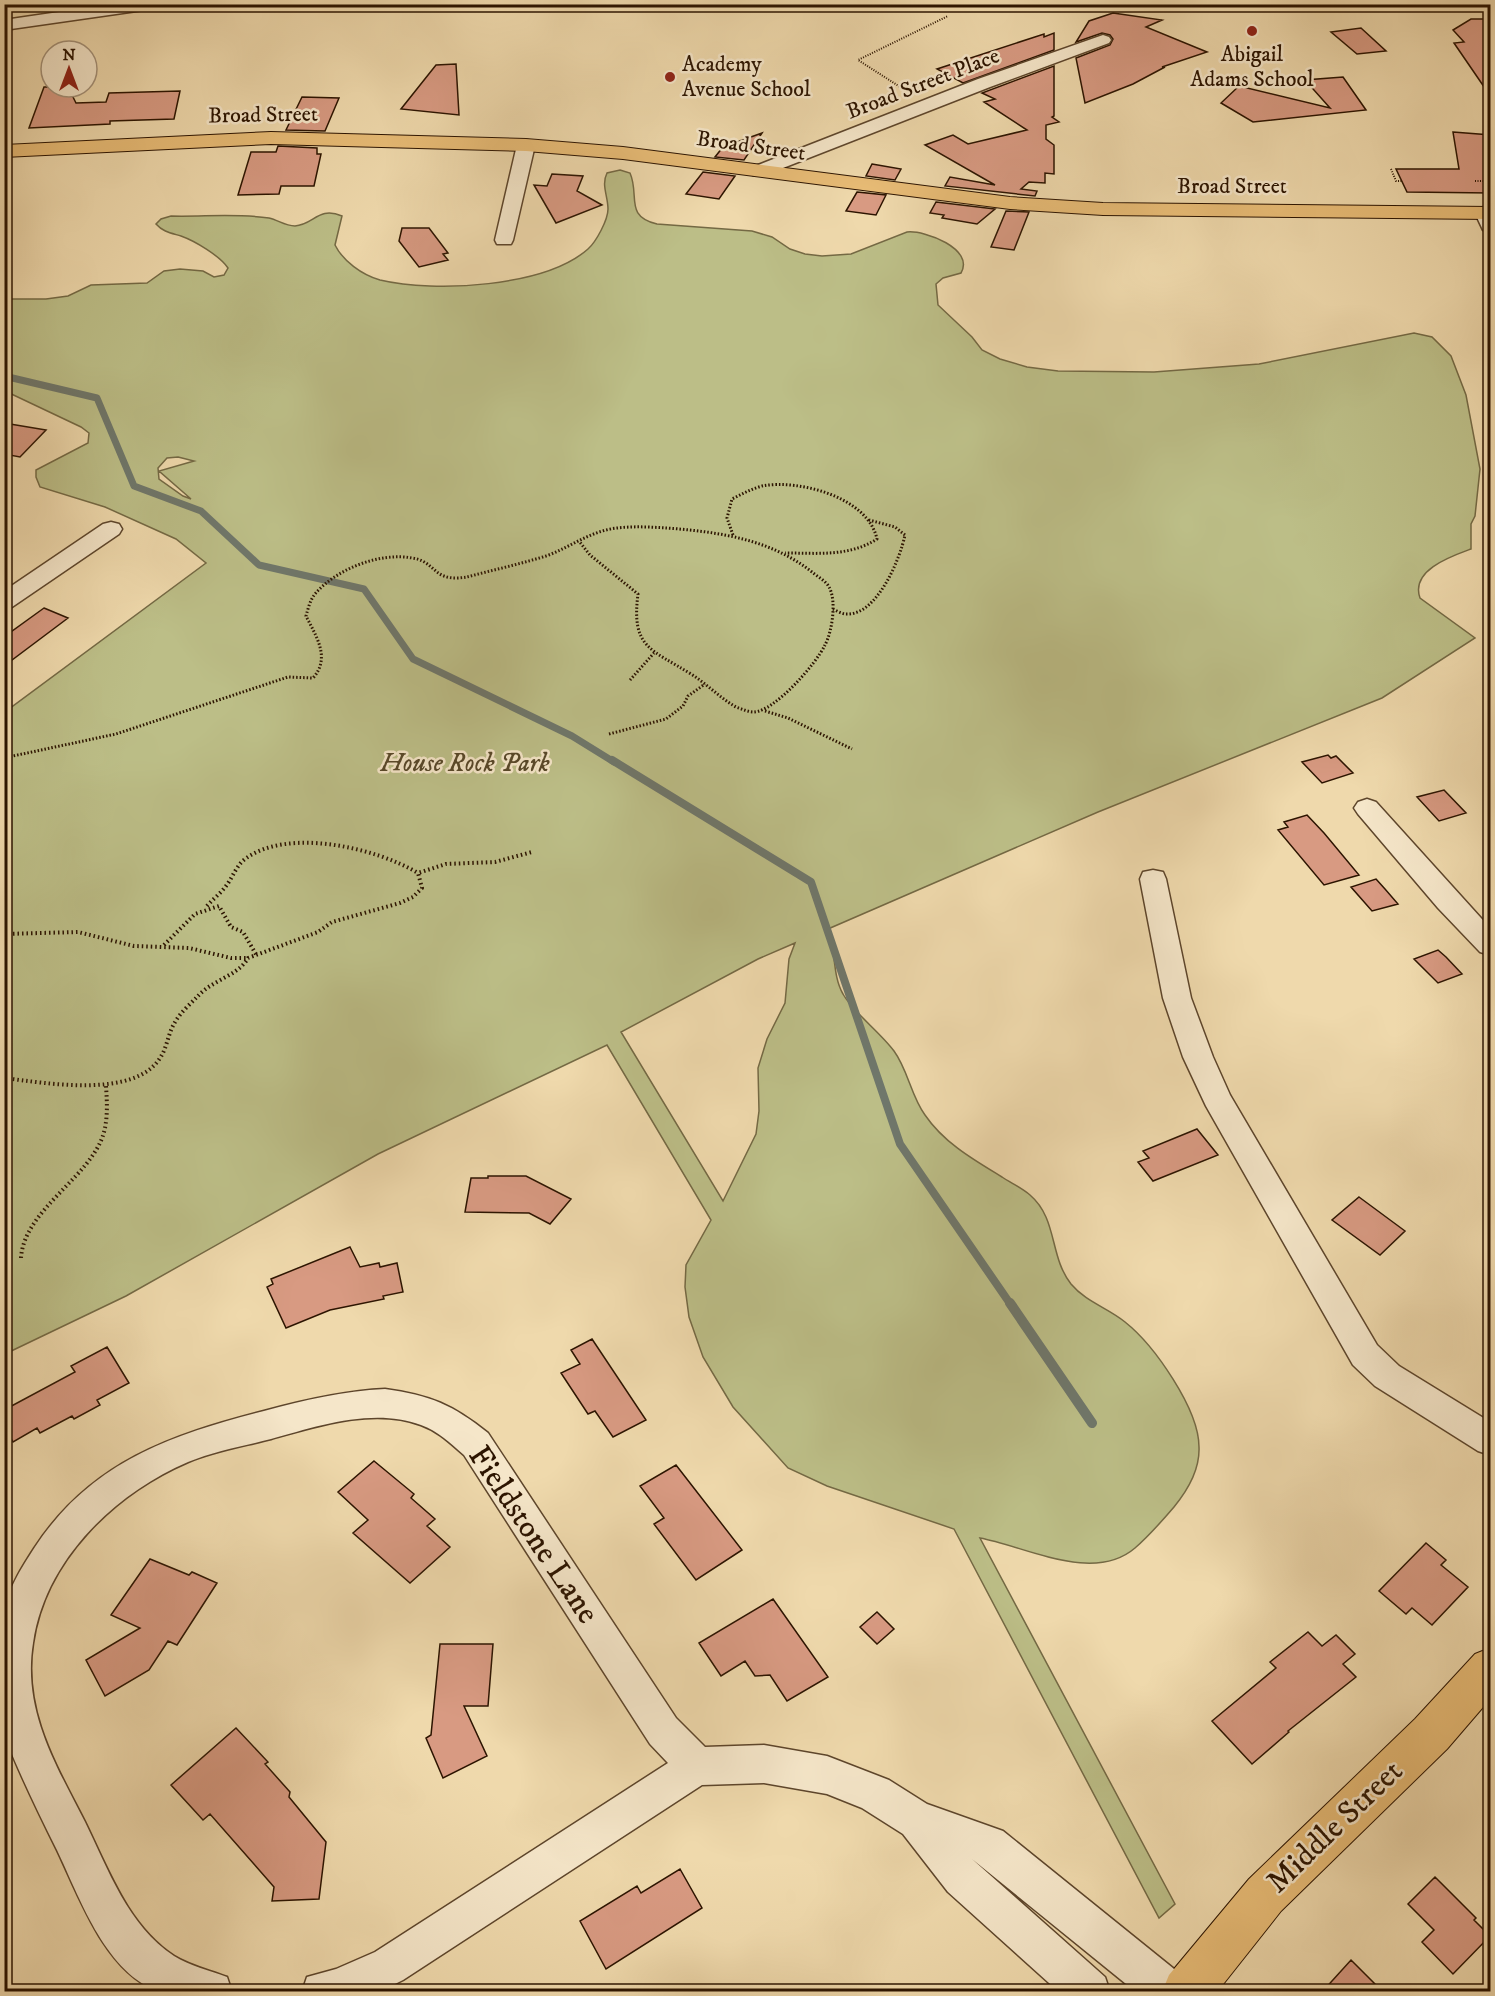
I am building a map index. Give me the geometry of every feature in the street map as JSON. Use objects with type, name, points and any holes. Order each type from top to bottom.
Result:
[{"type":"main road","name":"Broad Street","points":[[4,151],[271,138],[526,145],[602,150],[979,200],[1069,208],[1488,217]]},
{"type":"main road","name":"Middle Street","points":[[1186,1992],[1265,1895],[1431,1734],[1491,1668]]},
{"type":"street","points":[[4,25],[151,4]]},
{"type":"street","points":[[4,8],[25,23]]},
{"type":"street","name":"Broad Street Place","points":[[759,171],[1103,40]]},
{"type":"street","points":[[504,240],[526,145]]},
{"type":"street","points":[[10,593],[111,529]]},
{"type":"street","points":[[1367,808],[1491,945]]},
{"type":"street","points":[[1153,879],[1177,998],[1198,1057],[1217,1098],[1365,1355],[1387,1376],[1491,1440]]},
{"type":"street","name":"Fieldstone Lane","points":[[212,1992],[177,1980],[138,1953],[110,1917],[20,1729],[12,1680],[17,1627],[33,1581],[61,1536],[102,1497],[138,1470],[175,1452],[332,1408],[395,1405],[426,1412],[452,1424],[476,1444],[663,1731],[697,1766]]},
{"type":"street","points":[[322,1992],[338,1989],[388,1966],[697,1766],[764,1764],[827,1775],[875,1794],[917,1820],[989,1845],[1169,1992]]},
{"type":"street","points":[[917,1820],[962,1878],[1090,1992]]},
{"type":"path","points":[[978,10],[993,7]]},
{"type":"path","points":[[929,105],[858,60],[948,16]]},
{"type":"path","points":[[1391,168],[1396,181],[1402,181]]},
{"type":"path","points":[[1475,181],[1490,181],[1484,169]]},
{"type":"path","points":[[733,536],[727,518],[728,506],[732,498],[754,488],[797,485],[820,489],[840,497],[869,520],[876,530],[877,539],[869,546],[846,551],[785,552]]},
{"type":"path","points":[[833,609],[839,614],[853,615],[866,608],[884,588],[898,561],[904,545],[904,535],[895,527],[869,520]]},
{"type":"path","points":[[4,760],[13,756],[116,734],[288,677],[313,678],[321,672],[324,659],[306,616],[313,597],[336,576],[365,563],[405,556],[422,558],[435,565],[442,576],[467,577],[548,555],[606,530],[637,527],[733,536],[761,543],[785,552],[802,562],[830,588],[833,609],[826,644],[806,671],[764,711]]},
{"type":"path","points":[[579,541],[590,555],[638,594],[635,623],[639,634],[654,653],[741,708],[753,712],[782,714],[832,742],[852,749]]},
{"type":"path","points":[[630,680],[654,653]]},
{"type":"path","points":[[1486,666],[1491,668]]},
{"type":"path","points":[[609,734],[655,723],[672,716],[686,705],[688,696],[705,684]]},
{"type":"path","points":[[4,934],[78,932],[134,946],[189,948],[231,958],[248,958],[318,932],[332,922],[365,915],[413,897],[422,888],[421,878],[418,873],[394,859],[348,846],[317,843],[266,848],[245,859],[232,871],[229,882],[207,906],[199,910],[178,929],[164,946]]},
{"type":"path","points":[[418,873],[446,864],[495,862],[532,852]]},
{"type":"path","points":[[207,906],[219,906],[231,927],[243,932],[256,956]]},
{"type":"path","points":[[4,1078],[106,1086],[149,1071],[161,1057],[174,1023],[201,992],[222,977],[243,967],[248,958]]},
{"type":"path","points":[[21,1258],[22,1243],[51,1202],[95,1152],[104,1133],[106,1086]]},
{"type":"green space","name":"House Rock Park","points":[[620,170],[630,173],[637,210],[640,216],[647,220],[657,224],[752,231],[772,237],[790,249],[805,254],[822,256],[851,254],[907,232],[936,238],[955,249],[961,256],[963,264],[961,273],[943,278],[936,284],[938,305],[972,337],[982,350],[1000,359],[1027,367],[1058,371],[1154,372],[1259,364],[1414,333],[1432,337],[1451,356],[1466,395],[1480,469],[1475,516],[1471,524],[1471,549],[1444,560],[1427,572],[1419,588],[1420,598],[1475,638],[1382,698],[1098,812],[828,929],[837,979],[843,994],[899,1058],[916,1100],[925,1115],[950,1142],[1024,1190],[1039,1205],[1049,1226],[1059,1262],[1071,1284],[1083,1296],[1118,1317],[1137,1332],[1173,1379],[1192,1415],[1197,1432],[1199,1455],[1195,1471],[1184,1494],[1135,1548],[1118,1558],[1099,1563],[1079,1563],[1059,1560],[980,1538],[1175,1904],[1159,1918],[954,1529],[827,1486],[788,1468],[733,1407],[703,1357],[689,1317],[685,1287],[686,1265],[711,1220],[607,1045],[378,1154],[126,1296],[5,1354],[5,712],[206,563],[176,539],[105,507],[40,487],[36,470],[88,443],[89,433],[5,391],[5,299],[46,299],[68,296],[91,285],[147,283],[164,271],[180,269],[203,271],[214,277],[224,275],[228,268],[213,254],[187,238],[164,231],[156,224],[161,219],[171,216],[257,217],[295,226],[327,213],[334,214],[342,216],[335,245],[338,251],[354,267],[373,278],[430,286],[488,284],[518,279],[545,272],[569,262],[591,246],[606,219],[608,204],[605,177],[607,173]],"holes":[[[178,457],[194,461],[159,471],[191,499],[159,479],[158,468],[167,458]],[[795,943],[789,959],[785,1003],[767,1039],[758,1068],[759,1111],[756,1134],[723,1201],[621,1032],[758,959]]]},
{"type":"building","points":[[1113,13],[1162,20],[1146,27],[1207,52],[1162,67],[1165,67],[1133,84],[1085,103],[1076,58],[1110,45],[1113,39],[1110,35],[1102,33],[1076,42],[1089,21]]},
{"type":"building","points":[[1471,19],[1491,19],[1491,97],[1454,43],[1464,42],[1453,30]]},
{"type":"building","points":[[1361,28],[1386,51],[1357,54],[1331,32]]},
{"type":"building","points":[[1054,33],[1054,50],[963,83],[937,69],[1044,34],[1044,37]]},
{"type":"building","points":[[456,64],[459,115],[401,109],[436,65]]},
{"type":"building","points":[[1054,66],[1054,116],[1052,117],[1059,122],[1046,125],[1046,139],[1054,145],[1054,174],[1045,173],[1045,183],[1029,182],[1021,189],[1037,191],[1035,196],[945,186],[950,177],[995,185],[925,145],[953,135],[968,144],[1027,130],[984,102],[995,99],[982,93]]},
{"type":"building","points":[[1343,77],[1366,110],[1253,122],[1221,103],[1239,86],[1330,108],[1305,80]]},
{"type":"building","points":[[180,91],[174,119],[110,121],[110,124],[29,128],[40,99],[74,99],[76,103],[106,102],[109,93]]},
{"type":"building","points":[[302,97],[339,98],[325,131],[286,130]]},
{"type":"building","points":[[1453,132],[1491,135],[1491,193],[1407,192],[1396,169],[1459,169]]},
{"type":"building","points":[[762,133],[744,160],[715,157],[723,147]]},
{"type":"building","points":[[278,146],[317,148],[317,154],[321,154],[314,186],[281,186],[279,194],[238,195],[251,152],[276,152]]},
{"type":"building","points":[[872,164],[901,169],[895,180],[866,176]]},
{"type":"building","points":[[703,172],[735,176],[719,199],[686,194]]},
{"type":"building","points":[[552,174],[583,176],[577,191],[602,205],[556,223],[534,185],[547,186]]},
{"type":"building","points":[[857,192],[886,195],[876,215],[846,211]]},
{"type":"building","points":[[936,202],[995,209],[977,224],[942,218],[944,215],[930,213]]},
{"type":"building","points":[[1006,211],[1029,212],[1014,250],[991,247]]},
{"type":"building","points":[[402,228],[429,228],[448,253],[443,254],[448,260],[419,267],[399,241]]},
{"type":"building","points":[[4,423],[46,430],[20,457],[4,454]]},
{"type":"building","points":[[44,608],[68,618],[4,666],[4,637]]},
{"type":"building","points":[[1328,755],[1331,758],[1336,756],[1353,773],[1322,783],[1302,762]]},
{"type":"building","points":[[1444,790],[1466,813],[1439,821],[1417,797]]},
{"type":"building","points":[[1307,815],[1359,875],[1324,885],[1278,830],[1288,827],[1284,822]]},
{"type":"building","points":[[1376,879],[1398,904],[1372,911],[1351,887]]},
{"type":"building","points":[[1438,950],[1462,974],[1438,983],[1414,959]]},
{"type":"building","points":[[1197,1129],[1218,1155],[1153,1181],[1138,1162],[1149,1158],[1143,1151]]},
{"type":"building","points":[[488,1176],[526,1176],[571,1199],[550,1224],[529,1213],[465,1212],[471,1178],[488,1178]]},
{"type":"building","points":[[1359,1197],[1405,1231],[1380,1255],[1332,1220]]},
{"type":"building","points":[[350,1247],[360,1267],[379,1263],[380,1267],[397,1263],[403,1292],[383,1296],[384,1299],[330,1310],[286,1328],[267,1287],[273,1284],[271,1279]]},
{"type":"building","points":[[592,1339],[646,1420],[613,1437],[595,1411],[588,1414],[561,1373],[580,1364],[571,1350]]},
{"type":"building","points":[[107,1347],[129,1383],[97,1400],[100,1405],[74,1419],[72,1416],[40,1433],[37,1428],[13,1442],[4,1427],[4,1410],[75,1372],[71,1366]]},
{"type":"building","points":[[374,1461],[414,1494],[411,1498],[435,1519],[427,1526],[450,1547],[410,1583],[353,1533],[368,1520],[338,1492]]},
{"type":"building","points":[[676,1465],[742,1550],[696,1580],[654,1524],[664,1518],[640,1486]]},
{"type":"building","points":[[1426,1543],[1446,1560],[1441,1565],[1468,1587],[1432,1625],[1412,1608],[1406,1614],[1379,1591]]},
{"type":"building","points":[[150,1559],[189,1575],[192,1572],[217,1583],[177,1645],[168,1641],[149,1670],[105,1696],[86,1660],[140,1628],[111,1615]]},
{"type":"building","points":[[773,1599],[828,1677],[787,1701],[770,1675],[755,1676],[745,1661],[721,1676],[699,1643]]},
{"type":"building","points":[[877,1612],[894,1629],[877,1644],[860,1627]]},
{"type":"building","points":[[1308,1632],[1322,1646],[1336,1635],[1355,1654],[1343,1664],[1356,1677],[1288,1731],[1252,1764],[1212,1721],[1276,1668],[1270,1662]]},
{"type":"building","points":[[440,1644],[493,1644],[488,1706],[464,1706],[487,1756],[443,1778],[426,1738],[431,1735]]},
{"type":"building","points":[[236,1728],[268,1762],[265,1764],[290,1792],[289,1797],[326,1842],[319,1899],[272,1901],[274,1887],[210,1814],[203,1820],[171,1785]]},
{"type":"building","points":[[680,1869],[702,1908],[606,1969],[580,1921],[637,1886],[641,1893]]},
{"type":"building","points":[[1435,1877],[1476,1918],[1474,1920],[1490,1936],[1453,1974],[1422,1942],[1434,1930],[1408,1904]]},
{"type":"building","points":[[1351,1960],[1383,1992],[1322,1992]]},
{"type":"waterway","points":[[4,376],[97,398],[134,486],[201,511],[259,565],[364,589],[413,659],[572,736],[614,762]]},
{"type":"waterway","points":[[612,760],[811,882],[900,1144],[1011,1305]]},
{"type":"waterway","points":[[1010,1303],[1092,1423]]},
{"type":"place","name":"Abigail Adams School","points":[[1252,31]]},
{"type":"place","name":"Academy Avenue School","points":[[670,77]]}]
